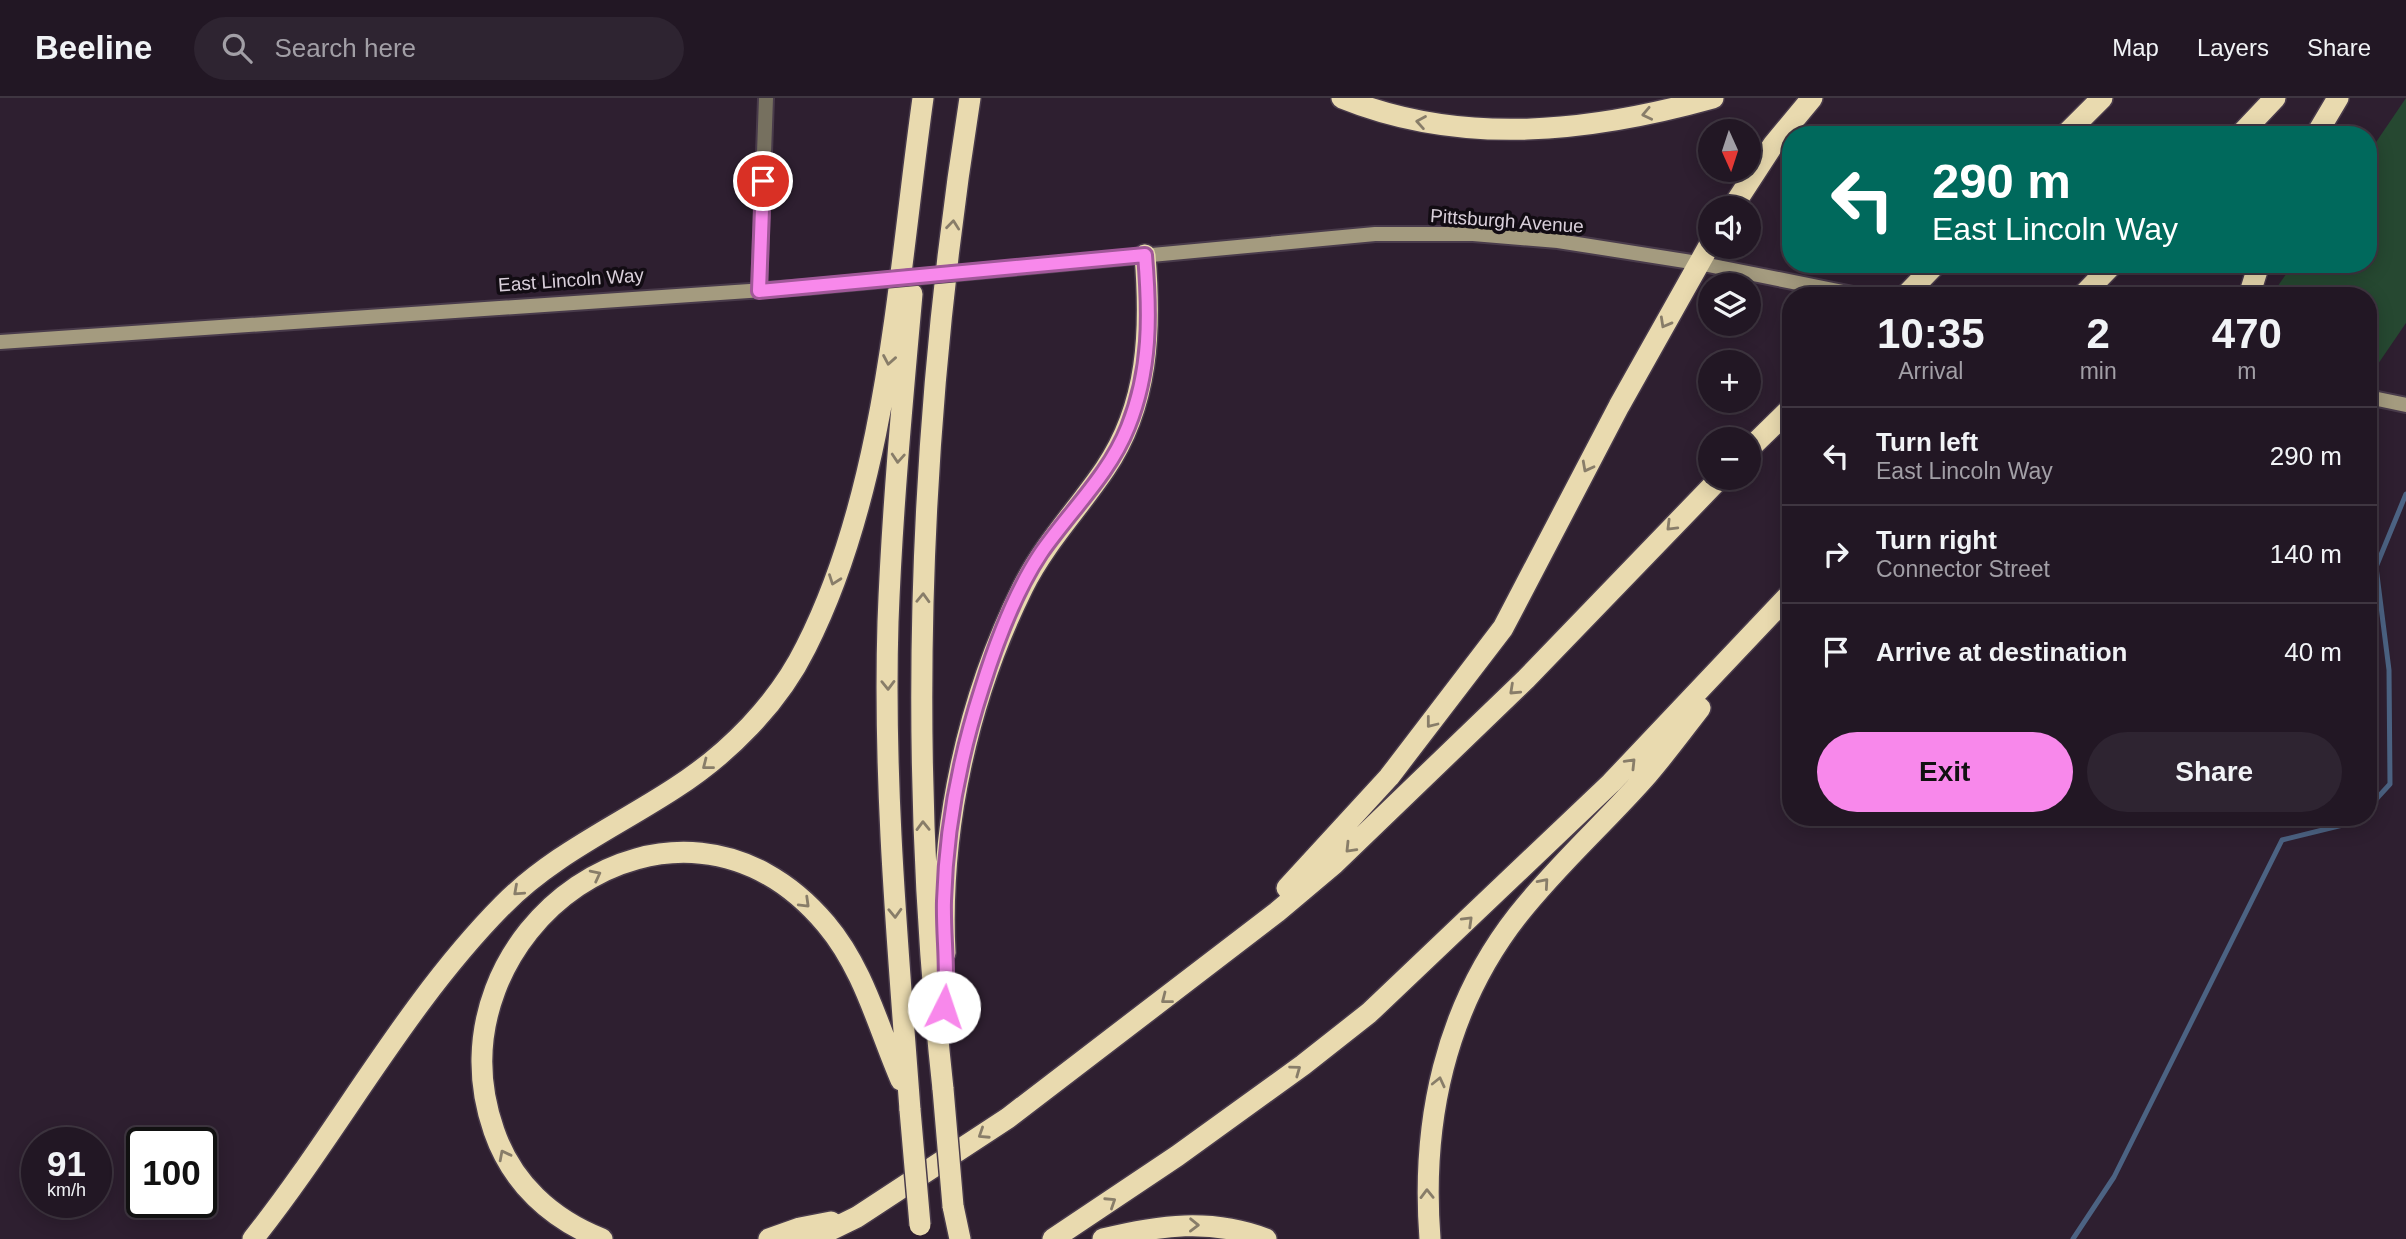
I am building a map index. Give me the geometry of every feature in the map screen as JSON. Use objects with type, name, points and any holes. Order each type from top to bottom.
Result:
[{"type":"highway","points":[[253,1239],[328,1138],[439,978],[490,918],[526,883],[550,866],[674,789],[714,760],[770,702],[805,650],[840,562],[874,434],[894,327],[923,98]]},
{"type":"highway","points":[[920,1232],[897,965],[888,623],[912,296],[938,98]]},
{"type":"highway","points":[[958,1239],[939,1049],[923,832],[922,626],[929,482],[946,294],[970,98]]},
{"type":"highway","points":[[1342,98],[1405,119],[1492,131],[1619,120],[1713,98]]},
{"type":"highway","points":[[1789,126],[1812,98]]},
{"type":"highway","points":[[2074,126],[2102,98]]},
{"type":"highway","points":[[2248,126],[2275,98]]},
{"type":"highway","points":[[2321,126],[2338,98]]},
{"type":"highway","points":[[1740,196],[1782,134]]},
{"type":"highway","points":[[939,1049],[947,986],[946,872],[958,788],[973,719],[1002,633],[1034,566],[1106,467],[1128,428],[1143,377],[1148,346],[1150,309],[1145,255]]},
{"type":"highway","points":[[1220,958],[1339,834],[1389,777],[1503,628],[1701,259]]},
{"type":"highway","points":[[1914,287],[1927,273]]},
{"type":"highway","points":[[2091,287],[2104,273]]},
{"type":"highway","points":[[1761,437],[1782,417]]},
{"type":"highway","points":[[812,1239],[857,1217],[1008,1118],[1220,958],[1334,864],[1535,670],[1708,490]]},
{"type":"highway","points":[[1053,1239],[1177,1156],[1303,1065],[1369,1013],[1603,792],[1782,602]]},
{"type":"highway","points":[[1430,1239],[1428,1160],[1437,1090],[1452,1031],[1487,960],[1548,878],[1648,774],[1782,603]]},
{"type":"highway","points":[[602,1239],[559,1217],[517,1179],[491,1124],[482,1068],[489,1011],[513,956],[537,922],[565,894],[599,872],[642,856],[689,852],[740,861],[781,883],[825,922],[852,961],[909,1104]]},
{"type":"highway","points":[[769,1239],[800,1228],[857,1217]]},
{"type":"highway","points":[[1103,1239],[1186,1224],[1218,1226],[1266,1239]]},
{"type":"main road","name":"Pittsburgh Avenue","points":[[1145,255],[1375,234],[1461,234],[1559,242],[1698,263],[1816,287]]},
{"type":"main road","name":"East Lincoln Way","points":[[0,342],[759,291],[1145,255]]},
{"type":"main road","points":[[2377,399],[2406,405]]},
{"type":"street","points":[[759,291],[766,98]]},
{"type":"green space","points":[[2406,98],[2406,323],[2378,364],[2377,287],[2277,287],[2287,273],[2377,273],[2377,141]]},
{"type":"waterway","points":[[2377,565],[2406,494]]},
{"type":"waterway","points":[[2377,575],[2389,670],[2390,784],[2377,798]]},
{"type":"waterway","points":[[2073,1239],[2114,1177],[2282,840],[2339,826]]},
{"type":"route","points":[[763,181],[759,291],[1145,255],[1150,309],[1148,346],[1143,377],[1128,428],[1091,489],[1040,555],[1006,622],[973,719],[958,788],[946,872],[944,935],[947,986],[944,1007]]}]
